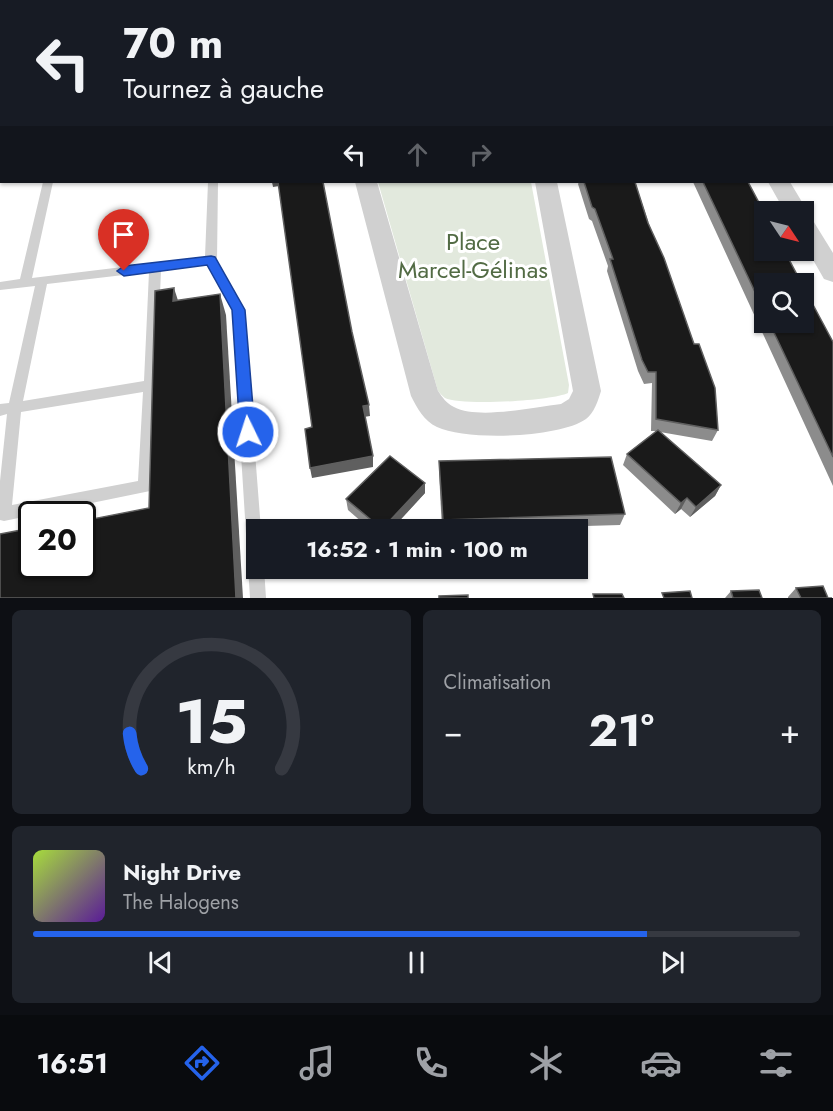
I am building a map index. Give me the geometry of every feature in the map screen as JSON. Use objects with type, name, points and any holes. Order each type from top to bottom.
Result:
[{"type":"street","points":[[366,183],[425,396],[436,411],[458,423],[483,424],[563,416],[574,412],[584,404],[587,391],[546,183]]},
{"type":"street","points":[[780,183],[790,201]]},
{"type":"street","points":[[814,241],[833,273]]},
{"type":"lane","points":[[25,283],[48,183]]},
{"type":"lane","points":[[213,183],[211,260],[238,310],[258,598]]},
{"type":"lane","points":[[0,286],[211,260]]},
{"type":"lane","points":[[42,281],[7,409],[4,514],[145,486],[155,267]]},
{"type":"lane","points":[[7,409],[150,385]]},
{"type":"green space","name":"Place Marcel-Gélinas","points":[[378,183],[531,183],[569,385],[568,393],[506,402],[468,402],[445,398],[438,391]]},
{"type":"building","points":[[278,183],[323,183],[352,332],[369,405],[363,406],[373,456],[310,468],[305,429],[312,427]]},
{"type":"building","points":[[584,183],[635,183],[694,344],[699,344],[715,388],[718,430],[656,419],[656,372],[648,372],[642,360],[610,259],[613,259],[595,209],[592,207]]},
{"type":"building","points":[[703,183],[749,183],[758,201],[754,201],[754,261],[790,261],[796,273],[754,273],[754,290]]},
{"type":"building","points":[[174,288],[173,301],[220,294],[236,598],[0,598],[0,534],[18,531],[18,579],[96,579],[96,518],[149,508],[155,291]]},
{"type":"building","points":[[814,307],[833,342],[833,457],[774,333],[814,333]]},
{"type":"building","points":[[658,430],[721,485],[696,507],[687,498],[681,503],[627,454]]},
{"type":"building","points":[[390,456],[425,483],[391,519],[370,519],[346,499]]},
{"type":"building","points":[[611,457],[625,514],[443,519],[439,461]]},
{"type":"building","points":[[823,586],[828,598],[801,598],[796,588]]},
{"type":"building","points":[[759,590],[762,598],[733,598],[731,591]]},
{"type":"building","points":[[690,591],[692,598],[664,598],[662,593]]},
{"type":"building","points":[[593,594],[622,594],[624,598],[594,598]]},
{"type":"building","points":[[468,595],[468,598],[439,598],[439,596]]},
{"type":"route","points":[[124,271],[211,260],[238,310],[248,432]]}]
